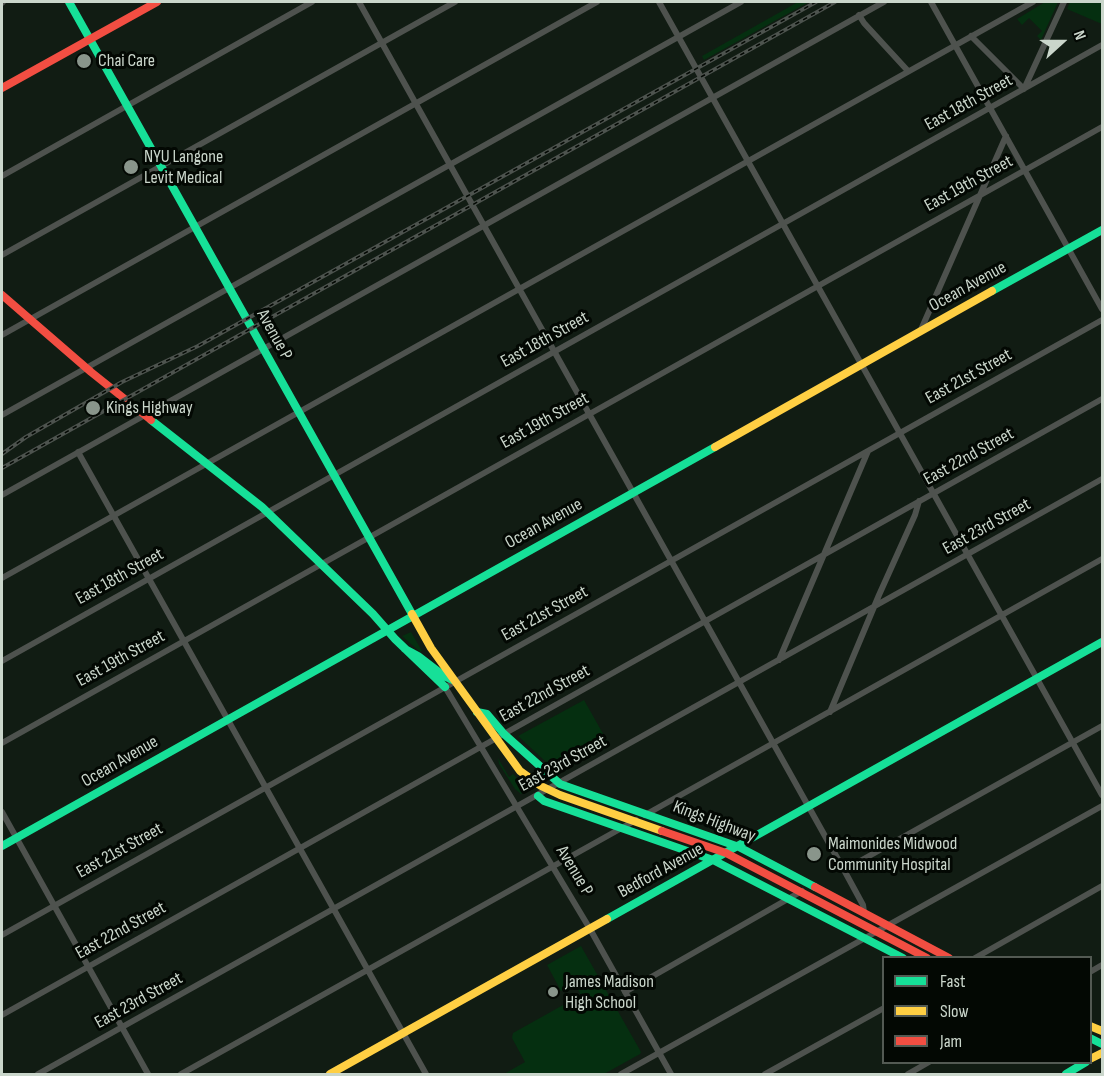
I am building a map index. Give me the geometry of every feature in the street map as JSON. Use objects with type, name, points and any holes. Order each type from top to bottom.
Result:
[{"type":"main road","name":"Avenue P","points":[[69,2],[431,648],[455,681]]},
{"type":"main road","points":[[2,88],[157,2]]},
{"type":"main road","name":"Ocean Avenue","points":[[2,846],[1102,230]]},
{"type":"main road","points":[[2,295],[86,368],[267,512],[446,687]]},
{"type":"main road","name":"Bedford Avenue","points":[[330,1074],[1102,642]]},
{"type":"main road","points":[[405,649],[455,681]]},
{"type":"main road","name":"Kings Highway","points":[[455,681],[520,771],[541,786],[726,853],[925,956]]},
{"type":"main road","name":"Kings Highway","points":[[477,712],[487,714],[504,734],[560,784],[739,847],[947,956]]},
{"type":"main road","name":"Kings Highway","points":[[538,796],[544,801],[713,860],[901,956]]},
{"type":"main road","points":[[1066,1074],[1083,1064]]},
{"type":"street","points":[[2,176],[312,2]]},
{"type":"street","points":[[359,2],[844,870],[863,905],[864,912]]},
{"type":"street","points":[[2,255],[454,2]]},
{"type":"street","points":[[2,335],[597,2]]},
{"type":"street","points":[[659,2],[1102,795]]},
{"type":"street","points":[[2,415],[741,2]]},
{"type":"street","points":[[2,495],[884,2]]},
{"type":"street","points":[[931,2],[1102,309]]},
{"type":"street","points":[[2,578],[1031,2]]},
{"type":"street","points":[[971,36],[1024,89],[1064,2]]},
{"type":"street","points":[[859,15],[908,71]]},
{"type":"street","name":"East 18th Street","points":[[2,661],[1102,45]]},
{"type":"street","name":"East 19th Street","points":[[2,743],[1102,127]]},
{"type":"street","points":[[920,333],[1006,136]]},
{"type":"street","name":"East 21st Street","points":[[2,935],[1102,320]]},
{"type":"street","name":"East 22nd Street","points":[[2,1015],[1102,399]]},
{"type":"street","points":[[779,660],[868,451]]},
{"type":"street","points":[[78,452],[426,1074]]},
{"type":"street","name":"East 23rd Street","points":[[38,1074],[1102,480]]},
{"type":"street","points":[[829,712],[915,515],[919,501]]},
{"type":"street","points":[[181,1074],[1102,560]]},
{"type":"street","name":"Avenue P","points":[[446,687],[590,929],[671,1074]]},
{"type":"street","points":[[844,870],[1102,726]]},
{"type":"street","points":[[621,1074],[1102,806]]},
{"type":"street","points":[[2,812],[148,1074]]},
{"type":"street","points":[[625,992],[811,885]]},
{"type":"street","points":[[977,956],[1102,886]]},
{"type":"street","points":[[765,1074],[882,1009]]},
{"type":"street","points":[[908,1074],[926,1064]]},
{"type":"green space","points":[[798,2],[809,2],[704,60],[702,56]]},
{"type":"green space","points":[[1045,2],[1058,2],[1041,40],[1037,36],[1042,31],[1029,18],[1022,25],[1017,19]]},
{"type":"green space","points":[[1070,2],[1102,2],[1102,24],[1067,9]]},
{"type":"green space","points":[[411,632],[422,651],[420,652],[402,636]]},
{"type":"green space","points":[[584,700],[610,746],[558,773],[518,736]]},
{"type":"green space","points":[[498,758],[509,777],[513,774],[527,791],[521,794],[515,789],[499,764]]},
{"type":"green space","points":[[581,946],[641,1052],[640,1054],[604,1074],[504,1074],[525,1062],[512,1038],[513,1033],[581,995],[575,984],[561,991],[547,965]]},
{"type":"railway","points":[[2,454],[26,437],[122,382],[198,346],[816,2]]},
{"type":"railway","points":[[2,468],[835,2]]},
{"type":"traffic: fast","points":[[69,2],[412,614]]},
{"type":"traffic: fast","points":[[992,291],[1102,230]]},
{"type":"traffic: fast","points":[[151,420],[262,507],[445,687]]},
{"type":"traffic: fast","points":[[2,846],[715,447]]},
{"type":"traffic: fast","points":[[607,919],[1102,642]]},
{"type":"traffic: fast","points":[[405,649],[453,680]]},
{"type":"traffic: fast","points":[[477,712],[487,714],[504,734],[560,784],[739,847],[815,887]]},
{"type":"traffic: fast","points":[[538,796],[544,801],[713,860],[899,956]]},
{"type":"traffic: fast","points":[[1092,1039],[1102,1044]]},
{"type":"traffic: fast","points":[[1066,1074],[1083,1064]]},
{"type":"traffic: slow","points":[[715,447],[992,291]]},
{"type":"traffic: slow","points":[[412,614],[431,648],[520,771],[541,786],[560,795],[662,831]]},
{"type":"traffic: slow","points":[[330,1074],[607,919]]},
{"type":"traffic: slow","points":[[1092,1027],[1102,1031]]},
{"type":"traffic: slow","points":[[1092,1058],[1102,1053]]},
{"type":"traffic: jam","points":[[2,88],[157,2]]},
{"type":"traffic: jam","points":[[2,295],[151,420]]},
{"type":"traffic: jam","points":[[662,831],[726,853],[923,956]]},
{"type":"traffic: jam","points":[[815,887],[945,956]]},
{"type":"place","name":"Chai Care","points":[[84,61]]},
{"type":"place","name":"NYU Langone Levit Medical","points":[[131,167]]},
{"type":"place","name":"Kings Highway","points":[[93,408]]},
{"type":"place","name":"Maimonides Midwood Community Hospital","points":[[814,854]]},
{"type":"place","name":"James Madison High School","points":[[553,992]]}]
